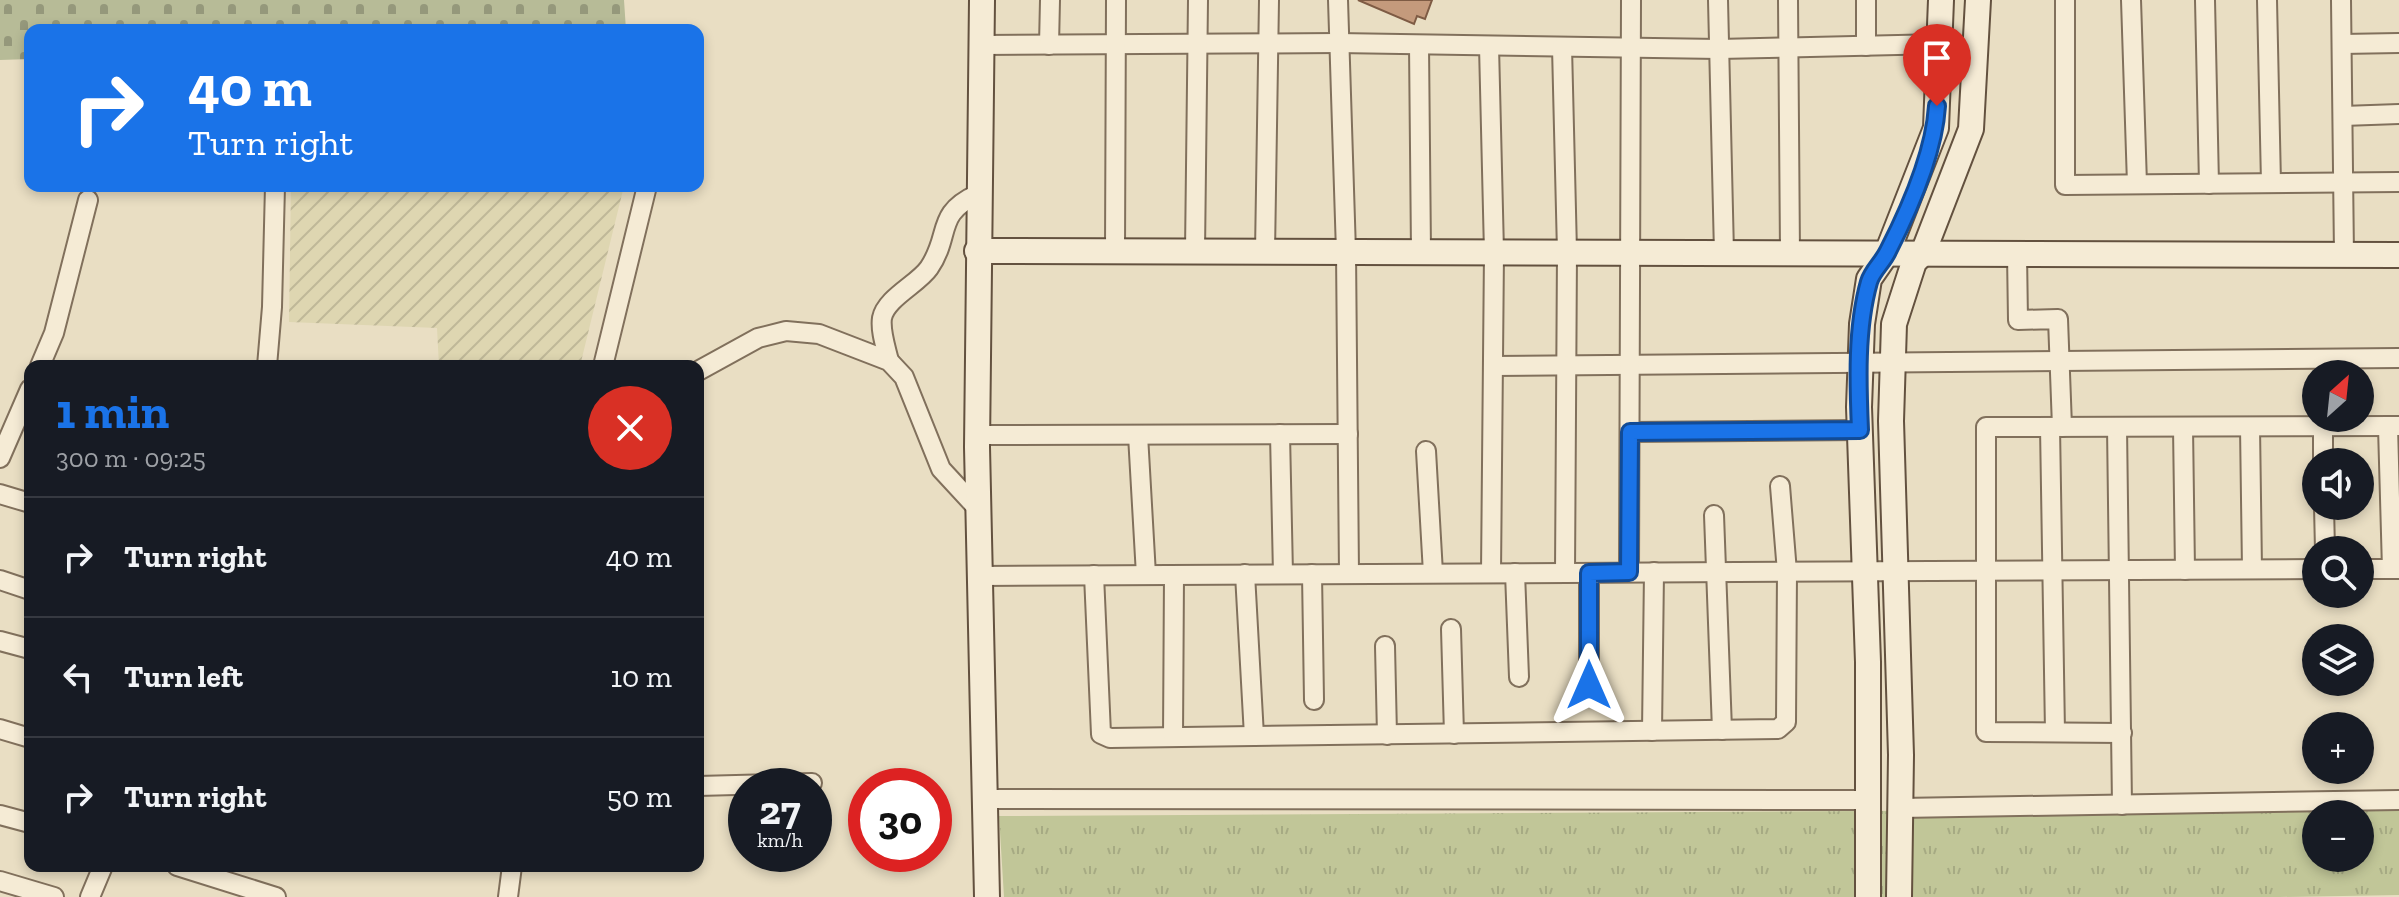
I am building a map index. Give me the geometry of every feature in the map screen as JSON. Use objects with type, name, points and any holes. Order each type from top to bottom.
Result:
[{"type":"street","points":[[982,0],[977,435],[987,897]]},
{"type":"street","points":[[1049,45],[1050,0]]},
{"type":"street","points":[[1115,251],[1116,0]]},
{"type":"street","points":[[1195,251],[1198,0]]},
{"type":"street","points":[[1265,252],[1269,0]]},
{"type":"street","points":[[1338,0],[1346,252],[1349,574]]},
{"type":"street","points":[[1629,572],[1631,0]]},
{"type":"street","points":[[1718,0],[1724,253]]},
{"type":"street","points":[[1788,0],[1790,253]]},
{"type":"street","points":[[1866,0],[1866,46]]},
{"type":"street","points":[[1868,897],[1861,365],[1869,279],[1887,253],[1936,128],[1941,0]]},
{"type":"street","points":[[1899,897],[1894,324],[1914,262],[1923,253],[1971,129],[1978,0]]},
{"type":"street","points":[[2065,0],[2065,185],[2399,182]]},
{"type":"street","points":[[2131,0],[2137,184]]},
{"type":"street","points":[[2205,0],[2209,184]]},
{"type":"street","points":[[2267,0],[2271,183]]},
{"type":"street","points":[[2341,0],[2344,255]]},
{"type":"street","points":[[981,45],[1338,43],[1719,49],[1941,44]]},
{"type":"street","points":[[2342,44],[2399,43]]},
{"type":"street","points":[[1419,45],[1421,252]]},
{"type":"street","points":[[1489,46],[1494,252],[1491,573]]},
{"type":"street","points":[[1562,47],[1567,252],[1565,573]]},
{"type":"street","points":[[2343,116],[2399,114]]},
{"type":"street","points":[[268,360],[275,192]]},
{"type":"street","points":[[605,360],[646,192]]},
{"type":"street","points":[[889,361],[883,330],[886,310],[928,270],[937,253],[950,211],[957,203],[978,194]]},
{"type":"street","points":[[43,360],[54,333],[88,200]]},
{"type":"street","points":[[977,251],[2399,255]]},
{"type":"street","points":[[2017,254],[2018,320],[2058,319],[2060,362],[2053,570],[2055,732]]},
{"type":"street","points":[[704,368],[758,338],[786,331],[819,334],[889,361],[904,377],[941,469],[978,509]]},
{"type":"street","points":[[1493,366],[1893,365],[2399,358]]},
{"type":"street","points":[[0,458],[24,403]]},
{"type":"street","points":[[2374,426],[2394,426],[2395,569],[2374,569]]},
{"type":"street","points":[[2122,733],[1986,732],[1986,427],[2302,427]]},
{"type":"street","points":[[2117,427],[2122,805]]},
{"type":"street","points":[[2183,427],[2185,570]]},
{"type":"street","points":[[2250,427],[2252,569]]},
{"type":"street","points":[[1630,432],[1860,430]]},
{"type":"street","points":[[1280,434],[1283,574]]},
{"type":"street","points":[[977,435],[1348,434]]},
{"type":"street","points":[[1138,435],[1146,575]]},
{"type":"street","points":[[1426,451],[1433,573]]},
{"type":"street","points":[[1094,575],[1101,734],[1110,738],[1778,729],[1786,722],[1787,572],[1780,486]]},
{"type":"street","points":[[0,494],[24,501]]},
{"type":"street","points":[[1714,515],[1722,730]]},
{"type":"street","points":[[979,576],[2302,569]]},
{"type":"street","points":[[1652,731],[1654,572]]},
{"type":"street","points":[[1515,573],[1519,677]]},
{"type":"street","points":[[1589,573],[1589,685]]},
{"type":"street","points":[[1245,574],[1254,736]]},
{"type":"street","points":[[1312,574],[1314,700]]},
{"type":"street","points":[[1173,737],[1174,575]]},
{"type":"street","points":[[0,580],[24,588]]},
{"type":"street","points":[[1451,629],[1454,734]]},
{"type":"street","points":[[0,641],[24,647]]},
{"type":"street","points":[[1385,646],[1387,735]]},
{"type":"street","points":[[0,729],[24,736]]},
{"type":"street","points":[[704,786],[728,785]]},
{"type":"street","points":[[984,799],[1867,800]]},
{"type":"street","points":[[1900,808],[2399,800]]},
{"type":"street","points":[[0,815],[24,821]]},
{"type":"street","points":[[90,897],[100,872]]},
{"type":"street","points":[[196,872],[276,897]]},
{"type":"street","points":[[508,872],[508,897]]},
{"type":"street","points":[[0,881],[54,897]]},
{"type":"shaded area","points":[[291,192],[623,192],[581,360],[439,360],[437,328],[289,322]]},
{"type":"green space","points":[[0,0],[624,0],[626,24],[24,24],[24,59],[0,60]]},
{"type":"green space","points":[[2374,808],[2399,808],[2399,895],[1004,897],[999,816],[2302,809],[2302,872],[2374,872]]},
{"type":"building","points":[[1358,0],[1432,0],[1425,19],[1417,16],[1414,24]]},
{"type":"route","points":[[1589,685],[1589,573],[1629,572],[1630,432],[1860,430],[1862,324],[1869,279],[1887,253],[1911,199],[1936,128],[1937,106]]}]
